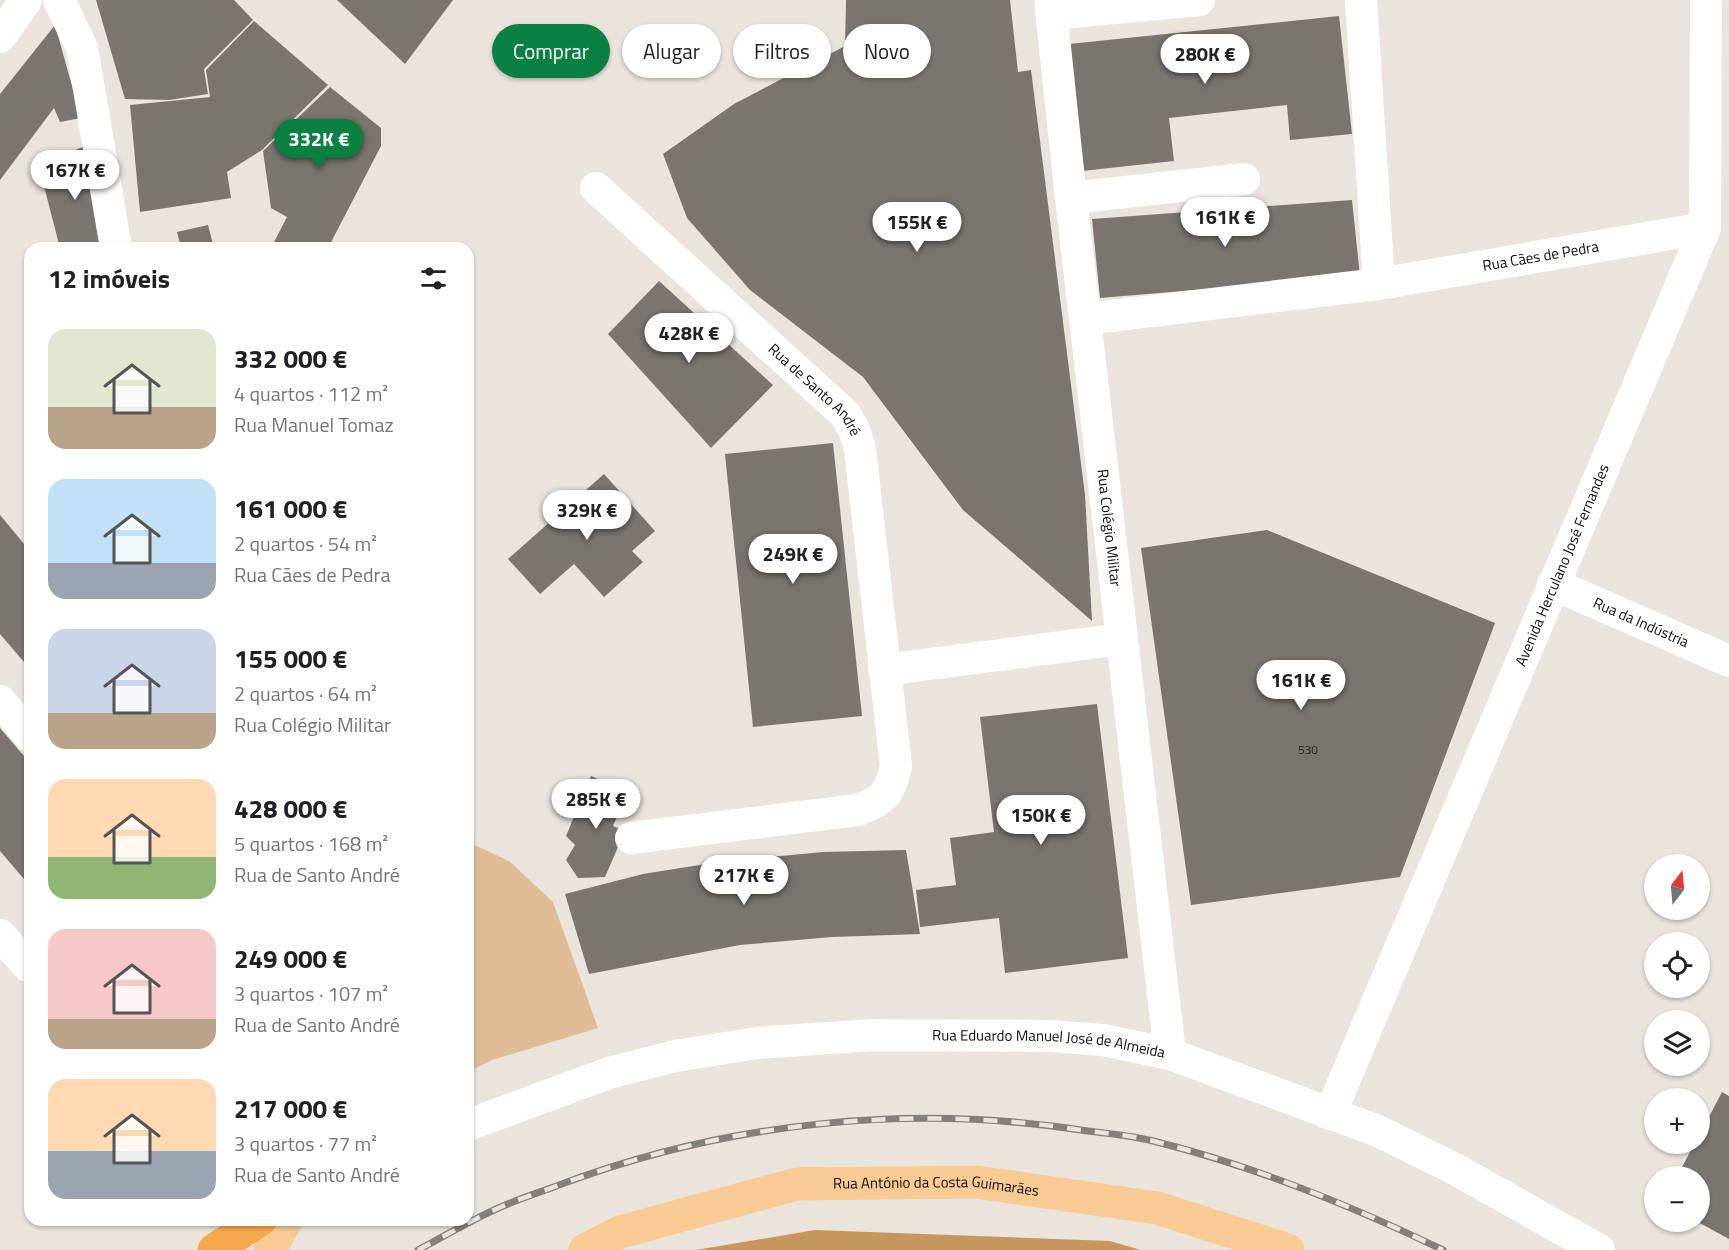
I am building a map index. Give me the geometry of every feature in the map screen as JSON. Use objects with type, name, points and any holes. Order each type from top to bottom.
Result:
[{"type":"highway","points":[[214,1250],[251,1226]]},
{"type":"main road","name":"Rua António da Costa Guimarães","points":[[585,1250],[620,1232],[797,1184],[976,1182],[1156,1208],[1287,1250]]},
{"type":"main road","points":[[241,1250],[271,1226]]},
{"type":"main road","points":[[270,1250],[283,1226]]},
{"type":"street","points":[[0,37],[26,0]]},
{"type":"street","points":[[59,0],[82,48],[115,242]]},
{"type":"street","points":[[1051,7],[1199,0]]},
{"type":"street","points":[[1361,0],[1379,284]]},
{"type":"street","name":"Avenida Herculano José Fernandes","points":[[1330,1113],[1553,584],[1717,234],[1706,0]]},
{"type":"street","name":"Rua Colégio Militar","points":[[1051,7],[1170,1054]]},
{"type":"street","points":[[1071,198],[1244,179]]},
{"type":"street","name":"Rua de Santo André","points":[[596,188],[846,415],[855,432],[860,449],[896,766],[891,789],[876,803],[858,810],[632,838]]},
{"type":"street","name":"Rua Cães de Pedra","points":[[1085,319],[1379,284],[1717,234]]},
{"type":"street","name":"Rua da Indústria","points":[[1553,584],[1729,661]]},
{"type":"street","points":[[884,670],[1122,639]]},
{"type":"street","points":[[0,701],[24,729]]},
{"type":"street","points":[[0,934],[24,961]]},
{"type":"street","name":"Rua Eduardo Manuel José de Almeida","points":[[474,1123],[609,1073],[675,1056],[757,1043],[872,1035],[1050,1036],[1103,1040],[1170,1054],[1378,1131],[1455,1169],[1599,1250]]},
{"type":"shaded area","points":[[474,845],[509,861],[553,902],[598,1028],[492,1060],[474,1069]]},
{"type":"shaded area","points":[[815,1230],[1110,1241],[1141,1250],[696,1250]]},
{"type":"building","points":[[96,0],[234,0],[253,20],[204,69],[208,94],[169,100],[125,99]]},
{"type":"building","points":[[337,0],[453,0],[405,64]]},
{"type":"building","points":[[846,0],[1010,0],[1018,72],[1031,70],[1085,495],[1092,621],[963,510],[863,377],[750,290],[687,218],[663,154],[734,104],[784,78],[831,78],[831,53],[843,47],[843,78],[931,78],[931,24],[845,24]]},
{"type":"building","points":[[1339,16],[1352,134],[1290,140],[1287,105],[1169,118],[1174,161],[1082,171],[1069,44]]},
{"type":"building","points":[[254,21],[328,85],[262,150],[227,172],[231,198],[140,212],[130,105],[210,97],[206,70]]},
{"type":"building","points":[[55,25],[81,118],[60,122],[54,108],[0,180],[0,94]]},
{"type":"building","points":[[330,87],[381,128],[381,146],[331,242],[274,242],[287,217],[271,208],[263,151]]},
{"type":"building","points":[[86,146],[112,242],[58,242],[38,163]]},
{"type":"building","points":[[1352,200],[1360,276],[1100,298],[1092,219]]},
{"type":"building","points":[[208,225],[212,242],[180,242],[177,232]]},
{"type":"building","points":[[659,281],[773,385],[711,448],[608,334]]},
{"type":"building","points":[[833,443],[862,716],[753,727],[725,454]]},
{"type":"building","points":[[604,474],[655,531],[632,551],[643,562],[604,597],[574,564],[540,594],[508,559]]},
{"type":"building","points":[[0,515],[24,544],[24,662],[0,634]]},
{"type":"building","points":[[1267,530],[1495,623],[1400,877],[1191,905],[1141,548]]},
{"type":"building","points":[[1097,704],[1128,958],[1005,973],[999,918],[920,927],[916,890],[956,885],[950,838],[994,832],[980,717]]},
{"type":"building","points":[[0,728],[24,756],[24,879],[0,851]]},
{"type":"building","points":[[591,776],[627,792],[613,826],[625,831],[605,877],[578,878],[566,860],[575,845],[566,836]]},
{"type":"building","points":[[906,850],[920,934],[832,937],[740,945],[589,974],[565,894],[643,874],[718,862],[823,852]]},
{"type":"building","points":[[1722,1092],[1729,1096],[1729,1239],[1710,1229],[1710,1166],[1682,1166],[1689,1154],[1710,1154],[1710,1115]]},
{"type":"railway","points":[[474,1220],[502,1206],[559,1185],[623,1163],[688,1146],[754,1133],[820,1124],[887,1119],[954,1119],[1021,1123],[1123,1135],[1194,1152],[1303,1188],[1443,1250]]},
{"type":"railway","points":[[418,1250],[463,1226]]}]
